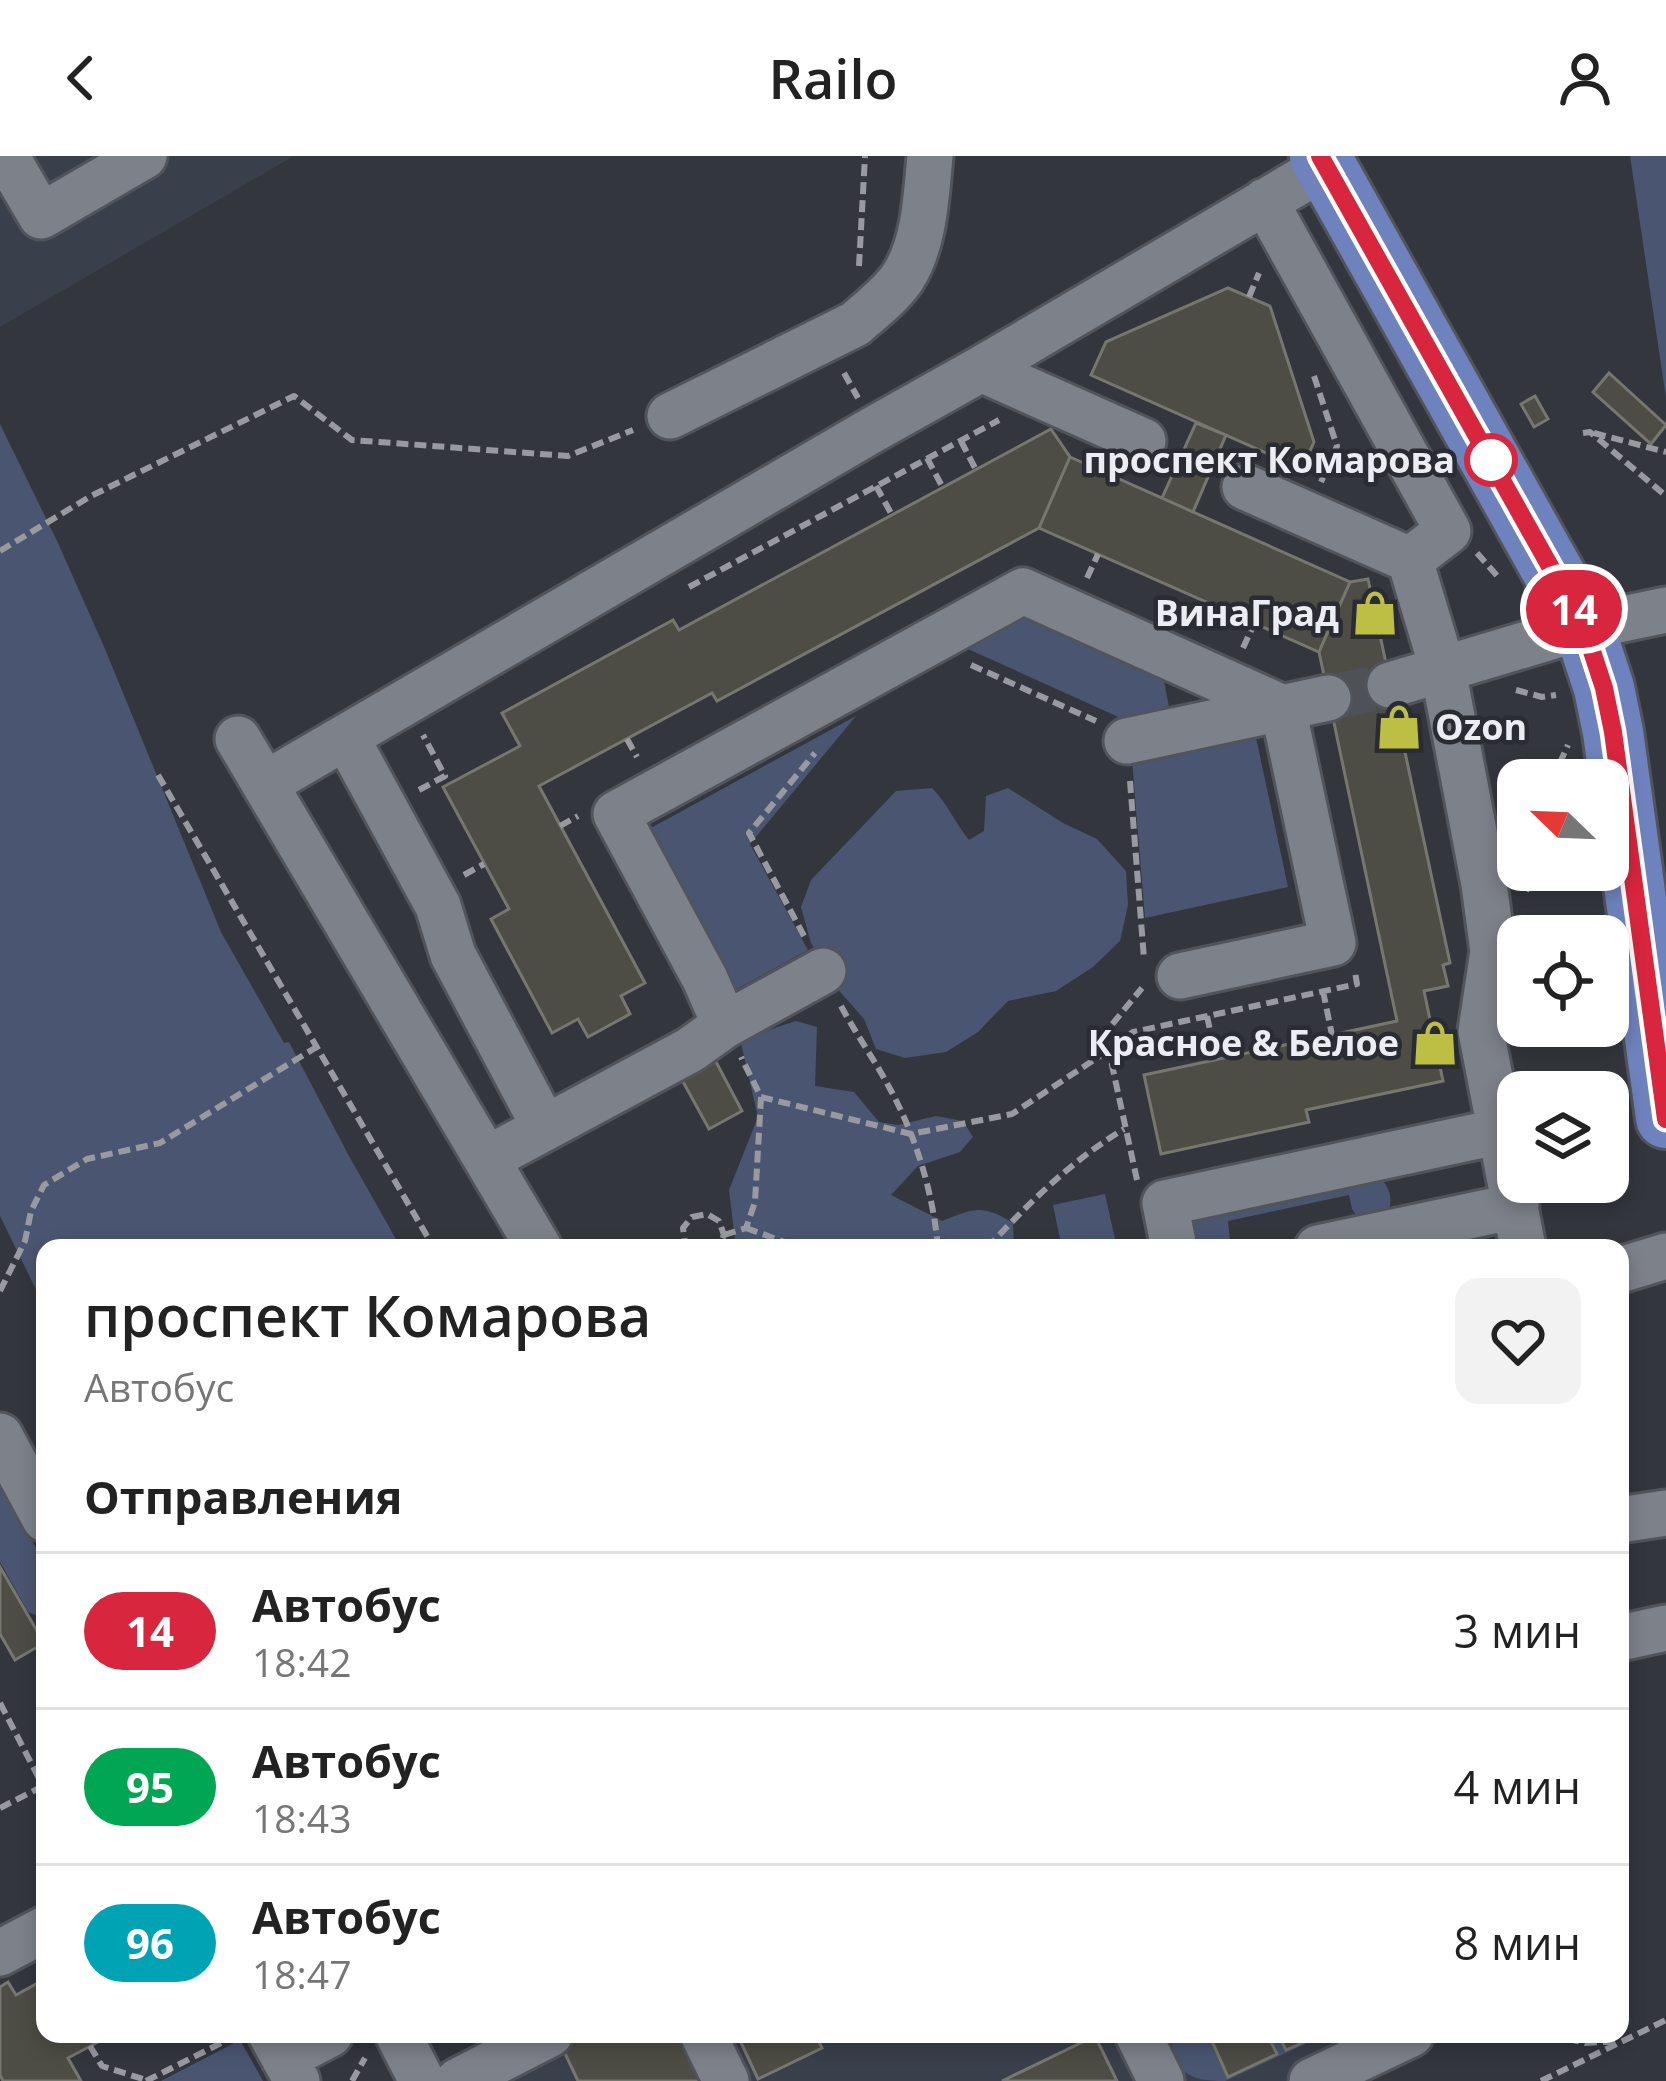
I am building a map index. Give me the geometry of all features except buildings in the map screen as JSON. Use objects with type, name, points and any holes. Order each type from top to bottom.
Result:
[{"type":"main road","points":[[1323,161],[1584,627],[1613,732],[1666,1118]]},
{"type":"lane","points":[[6,156],[41,216],[144,156]]},
{"type":"lane","points":[[670,416],[855,324],[902,278],[917,245],[930,156]]},
{"type":"lane","points":[[265,784],[981,369],[1323,161]]},
{"type":"lane","points":[[1264,201],[1448,531],[1410,560]]},
{"type":"lane","points":[[981,369],[1143,441]]},
{"type":"lane","points":[[1245,487],[1410,560],[1443,670],[1484,884],[1493,951],[1480,1030],[1497,1108]]},
{"type":"lane","points":[[724,1025],[705,979],[616,814],[1023,591],[1283,708]]},
{"type":"lane","points":[[1390,685],[1584,627],[1666,610]]},
{"type":"lane","points":[[1127,741],[1328,698]]},
{"type":"lane","points":[[1157,974],[1333,943],[1283,708]]},
{"type":"lane","points":[[346,737],[438,906],[453,955],[544,1128]]},
{"type":"lane","points":[[238,739],[534,1239]]},
{"type":"lane","points":[[487,1159],[690,1050],[724,1025],[823,971]]},
{"type":"lane","points":[[1172,1239],[1165,1203],[1497,1132]]},
{"type":"lane","points":[[1405,1239],[1520,1227]]},
{"type":"lane","points":[[1629,1267],[1666,1256]]},
{"type":"lane","points":[[0,1436],[36,1502]]},
{"type":"lane","points":[[1629,1636],[1666,1628]]},
{"type":"lane","points":[[0,1953],[36,1934]]},
{"type":"lane","points":[[284,2058],[313,2043]]},
{"type":"lane","points":[[403,2043],[422,2081]]},
{"type":"lane","points":[[707,2043],[726,2081]]},
{"type":"lane","points":[[1142,2043],[1161,2081]]},
{"type":"lane","points":[[1312,2081],[1393,2043]]},
{"type":"lane","points":[[458,2081],[536,2049]]},
{"type":"path","points":[[855,324],[866,156]]},
{"type":"path","points":[[1249,297],[1260,270]]},
{"type":"path","points":[[0,550],[92,496],[293,396],[352,440],[568,456],[670,416]]},
{"type":"path","points":[[690,586],[1013,412]]},
{"type":"path","points":[[1666,452],[1586,432],[1666,496]]},
{"type":"path","points":[[961,440],[976,470]]},
{"type":"path","points":[[876,486],[892,515]]},
{"type":"path","points":[[1448,531],[1460,535],[1504,583]]},
{"type":"path","points":[[1083,586],[1098,554]]},
{"type":"path","points":[[1239,656],[1254,623]]},
{"type":"path","points":[[926,644],[1126,735],[1157,974],[1105,1033],[1138,1186]]},
{"type":"path","points":[[406,740],[421,731],[445,776]]},
{"type":"path","points":[[627,739],[643,766]]},
{"type":"path","points":[[158,775],[429,1239]]},
{"type":"path","points":[[749,833],[911,1133],[928,1184],[937,1239]]},
{"type":"path","points":[[465,874],[484,864]]},
{"type":"path","points":[[1323,991],[1333,1035]]},
{"type":"path","points":[[1207,1016],[1216,1059]]},
{"type":"path","points":[[724,1025],[761,1097],[754,1202],[746,1228]]},
{"type":"path","points":[[761,1097],[911,1133],[1012,1114],[1132,1032]]},
{"type":"path","points":[[0,1291],[25,1241],[31,1211],[44,1185],[87,1159],[160,1143],[316,1047]]},
{"type":"path","points":[[996,1239],[1050,1183],[1125,1128]]},
{"type":"path","points":[[684,1239],[683,1228],[692,1216],[706,1214],[719,1221],[722,1239]]},
{"type":"path","points":[[724,1235],[746,1228],[776,1239]]},
{"type":"path","points":[[0,1703],[36,1773]]},
{"type":"path","points":[[0,1808],[36,1792]]},
{"type":"path","points":[[1629,2038],[1666,2020]]},
{"type":"path","points":[[90,2047],[102,2066],[146,2080],[220,2043]]},
{"type":"path","points":[[1540,2081],[1618,2043]]},
{"type":"shaded area","points":[[0,156],[294,156],[0,327]]},
{"type":"shaded area","points":[[1630,156],[1666,156],[1666,398]]},
{"type":"shaded area","points":[[0,424],[105,649],[221,932],[284,1043],[289,1042],[396,1239],[36,1239],[36,1290],[0,1216]]},
{"type":"shaded area","points":[[1024,618],[1164,681],[1170,712],[1125,720],[968,649]]},
{"type":"shaded area","points":[[856,716],[750,844],[808,950],[737,989],[649,829]]},
{"type":"shaded area","points":[[1255,733],[1288,887],[1145,918],[1132,760]]},
{"type":"shaded area","points":[[932,788],[969,840],[984,831],[986,796],[1008,788],[1097,839],[1126,871],[1128,905],[1120,941],[1093,967],[1056,991],[1008,1001],[978,1032],[946,1052],[905,1058],[876,1049],[864,1019],[834,985],[811,943],[801,907],[811,880],[896,791]]},
{"type":"shaded area","points":[[796,1021],[817,1027],[815,1086],[854,1092],[879,1122],[898,1125],[936,1116],[963,1121],[973,1137],[960,1152],[918,1166],[891,1195],[942,1221],[971,1211],[993,1213],[1013,1223],[1014,1239],[735,1239],[729,1190],[758,1117],[740,1039]]},
{"type":"shaded area","points":[[1381,1179],[1390,1194],[1388,1212],[1359,1219],[1349,1195],[1228,1221],[1230,1239],[1191,1239],[1190,1219]]},
{"type":"shaded area","points":[[1105,1194],[1115,1239],[1060,1239],[1053,1205]]},
{"type":"shaded area","points":[[0,1480],[36,1548],[36,1615],[28,1612],[0,1562]]},
{"type":"shaded area","points":[[242,2043],[263,2081],[161,2081]]},
{"type":"shaded area","points":[[485,2043],[1424,2043],[1346,2081],[504,2081]]},
{"type":"shaded area","points":[[1173,2043],[1307,2043],[1225,2081],[1192,2076],[1176,2058]]},
{"type":"tunnel","points":[[1328,698],[1390,685]]},
{"type":"bus line","name":"14","points":[[1320,156],[1584,627],[1613,732],[1666,1119]]},
{"type":"place","name":"проспект Комарова","points":[[1491,460]]},
{"type":"place","name":"ВинаГрад","points":[[1375,613]]},
{"type":"place","name":"Ozon","points":[[1399,727]]},
{"type":"place","name":"Красное & Белое","points":[[1435,1043]]}]
